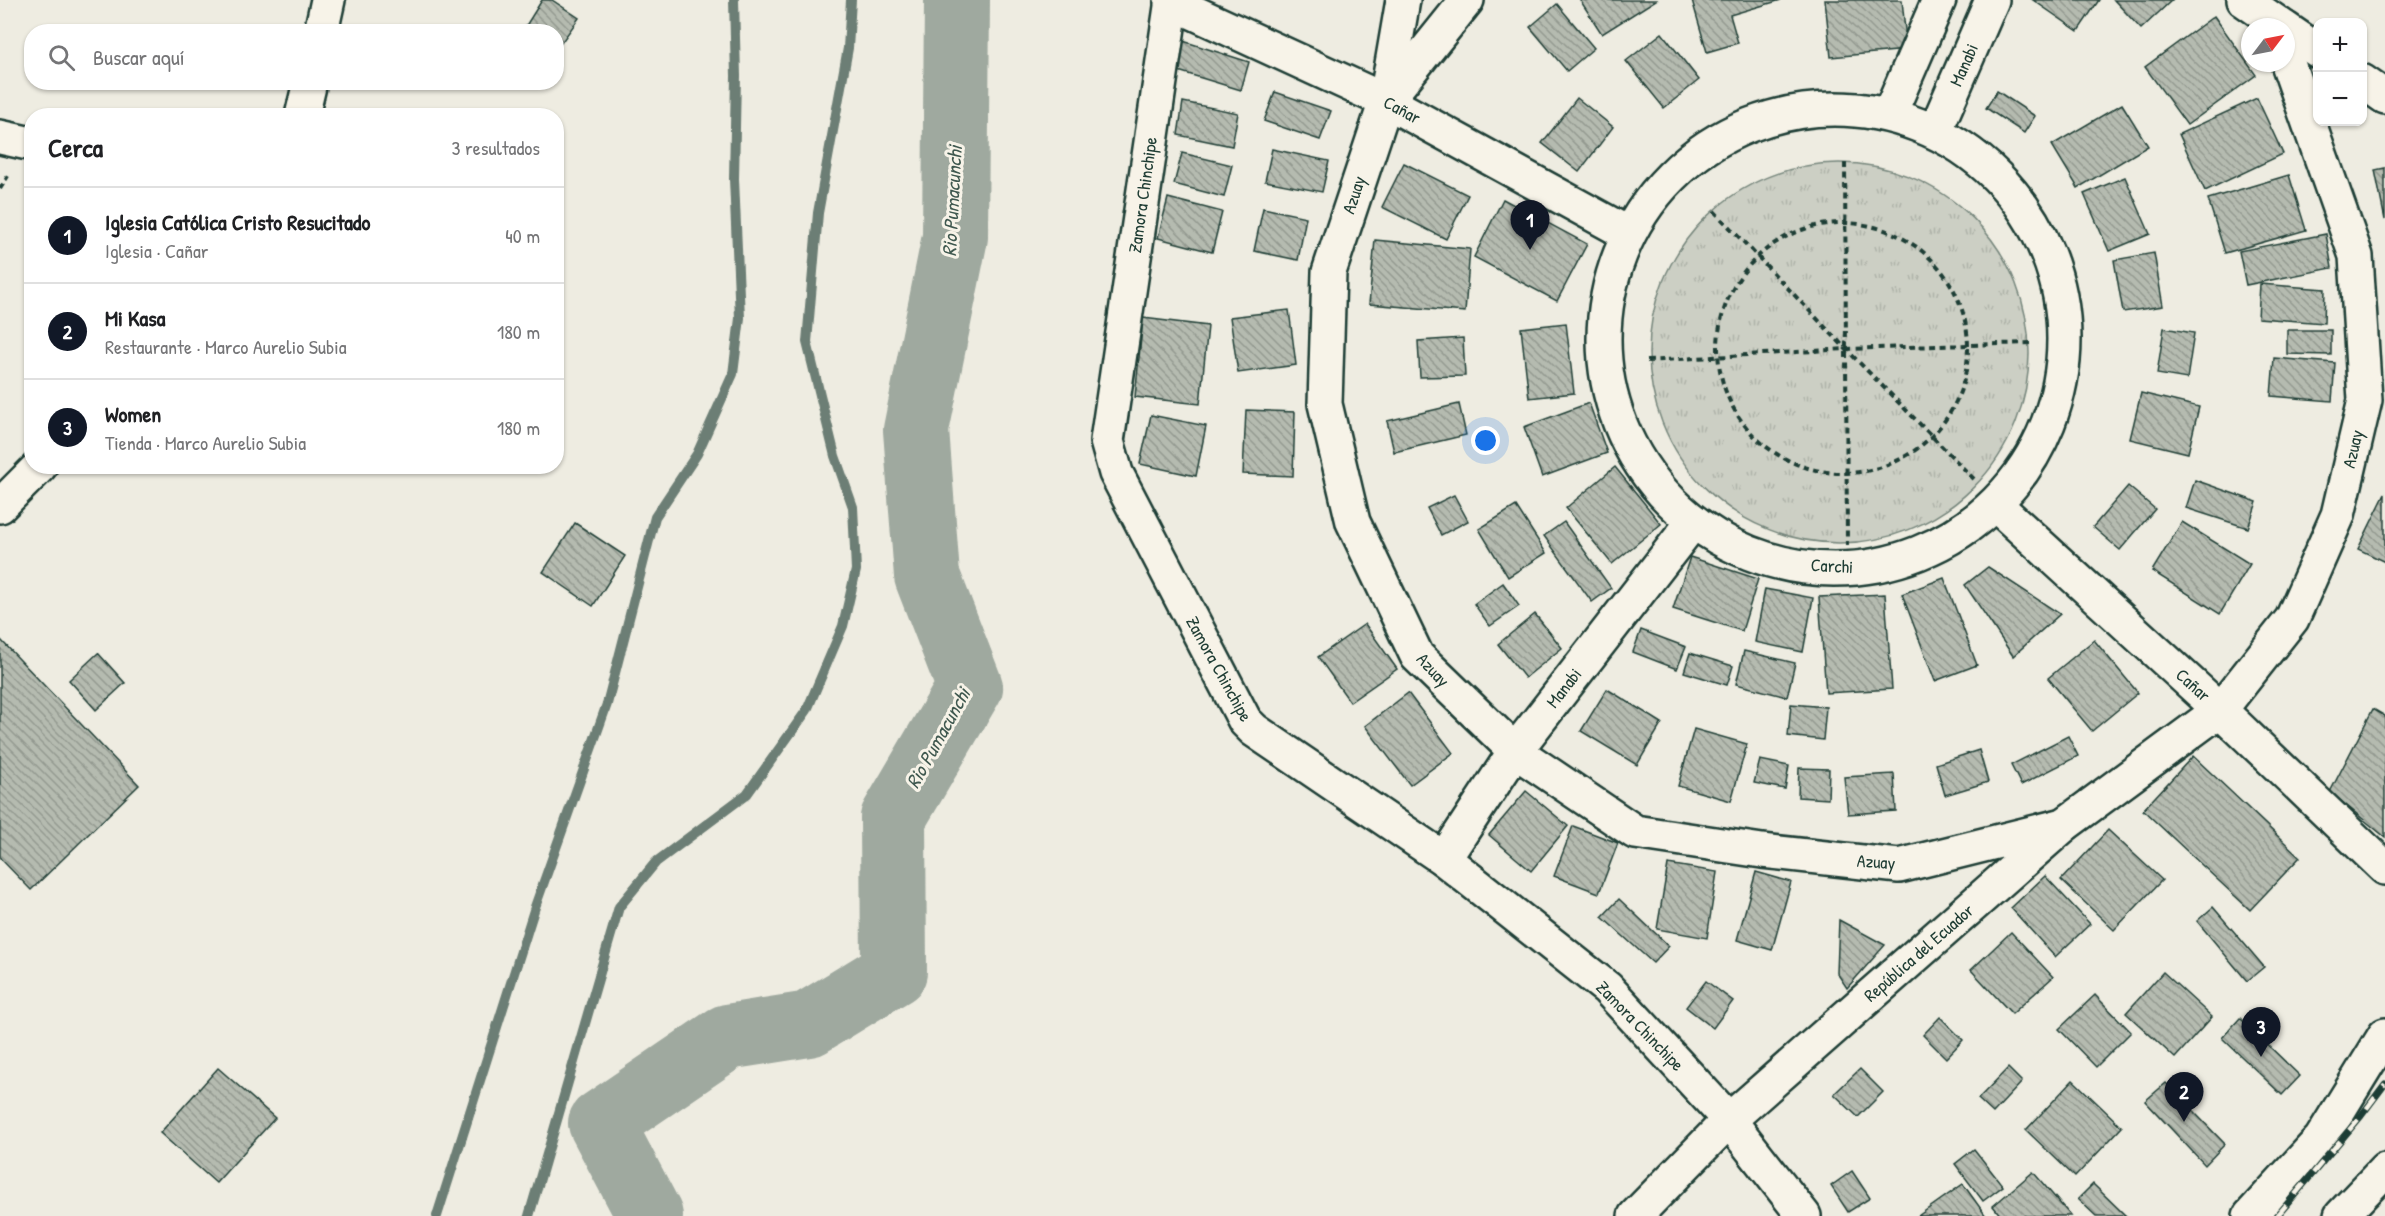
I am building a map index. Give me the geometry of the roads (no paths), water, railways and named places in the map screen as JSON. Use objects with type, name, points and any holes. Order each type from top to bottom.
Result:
[{"type":"street","points":[[323,24],[328,0]]},
{"type":"street","points":[[1386,101],[1403,0]]},
{"type":"street","name":"Azuay","points":[[1467,0],[1386,101],[1329,272],[1325,404],[1353,522],[1416,656],[1515,751],[1635,832],[1762,851],[1899,866],[2064,825]]},
{"type":"street","points":[[1890,113],[1939,0]]},
{"type":"street","name":"Manabi","points":[[1935,129],[1992,0]]},
{"type":"street","points":[[2244,0],[2268,18]]},
{"type":"street","name":"Cañar","points":[[1171,1],[1386,101],[1627,233]]},
{"type":"street","name":"Zamora Chinchipe","points":[[1171,1],[1107,441],[1109,456],[1116,473],[1245,722],[1444,859],[1607,988],[1729,1120],[1804,1216]]},
{"type":"street","points":[[2295,36],[2313,48]]},
{"type":"street","name":"Azuay","points":[[2220,710],[2292,619],[2338,515],[2365,400],[2356,256],[2291,72]]},
{"type":"street","points":[[2367,84],[2385,97]]},
{"type":"street","points":[[304,108],[308,90]]},
{"type":"street","name":"Carchi","points":[[1837,106],[1890,113],[1935,129],[2020,200],[2064,302],[2055,412],[1989,495],[1929,552],[1848,571],[1766,561],[1693,522],[1639,463],[1608,390],[1604,310],[1627,233],[1679,165],[1752,121],[1837,106]]},
{"type":"street","points":[[0,138],[24,142]]},
{"type":"street","points":[[0,506],[32,474]]},
{"type":"street","name":"Cañar","points":[[1989,495],[2220,710],[2385,868]]},
{"type":"street","name":"Manabi","points":[[1444,859],[1515,751],[1693,522]]},
{"type":"street","name":"República del Ecuador","points":[[1635,1216],[1729,1120],[2064,825],[2220,710]]},
{"type":"street","points":[[2250,1216],[2321,1139],[2385,1035]]},
{"type":"street","points":[[2341,1216],[2385,1170]]},
{"type":"waterway","points":[[437,1216],[535,907],[607,704],[655,517],[697,454],[733,374],[740,318],[734,179],[736,76],[734,0]]},
{"type":"waterway","points":[[529,1216],[619,907],[656,862],[747,794],[807,710],[843,626],[856,570],[853,507],[835,456],[807,342],[818,213],[848,48],[851,0]]},
{"type":"waterway","name":"Rio Pumacunchi","points":[[650,1216],[601,1123],[727,1037],[809,1024],[894,972],[893,818],[970,687],[927,576],[916,430],[955,237],[957,0]]},
{"type":"railway","points":[[2277,1216],[2385,1084]]},
{"type":"place","name":"Iglesia Católica Cristo Resucitado","points":[[1530,250]]},
{"type":"place","name":"Women","points":[[2261,1057]]},
{"type":"place","name":"Mi Kasa","points":[[2184,1122]]}]
